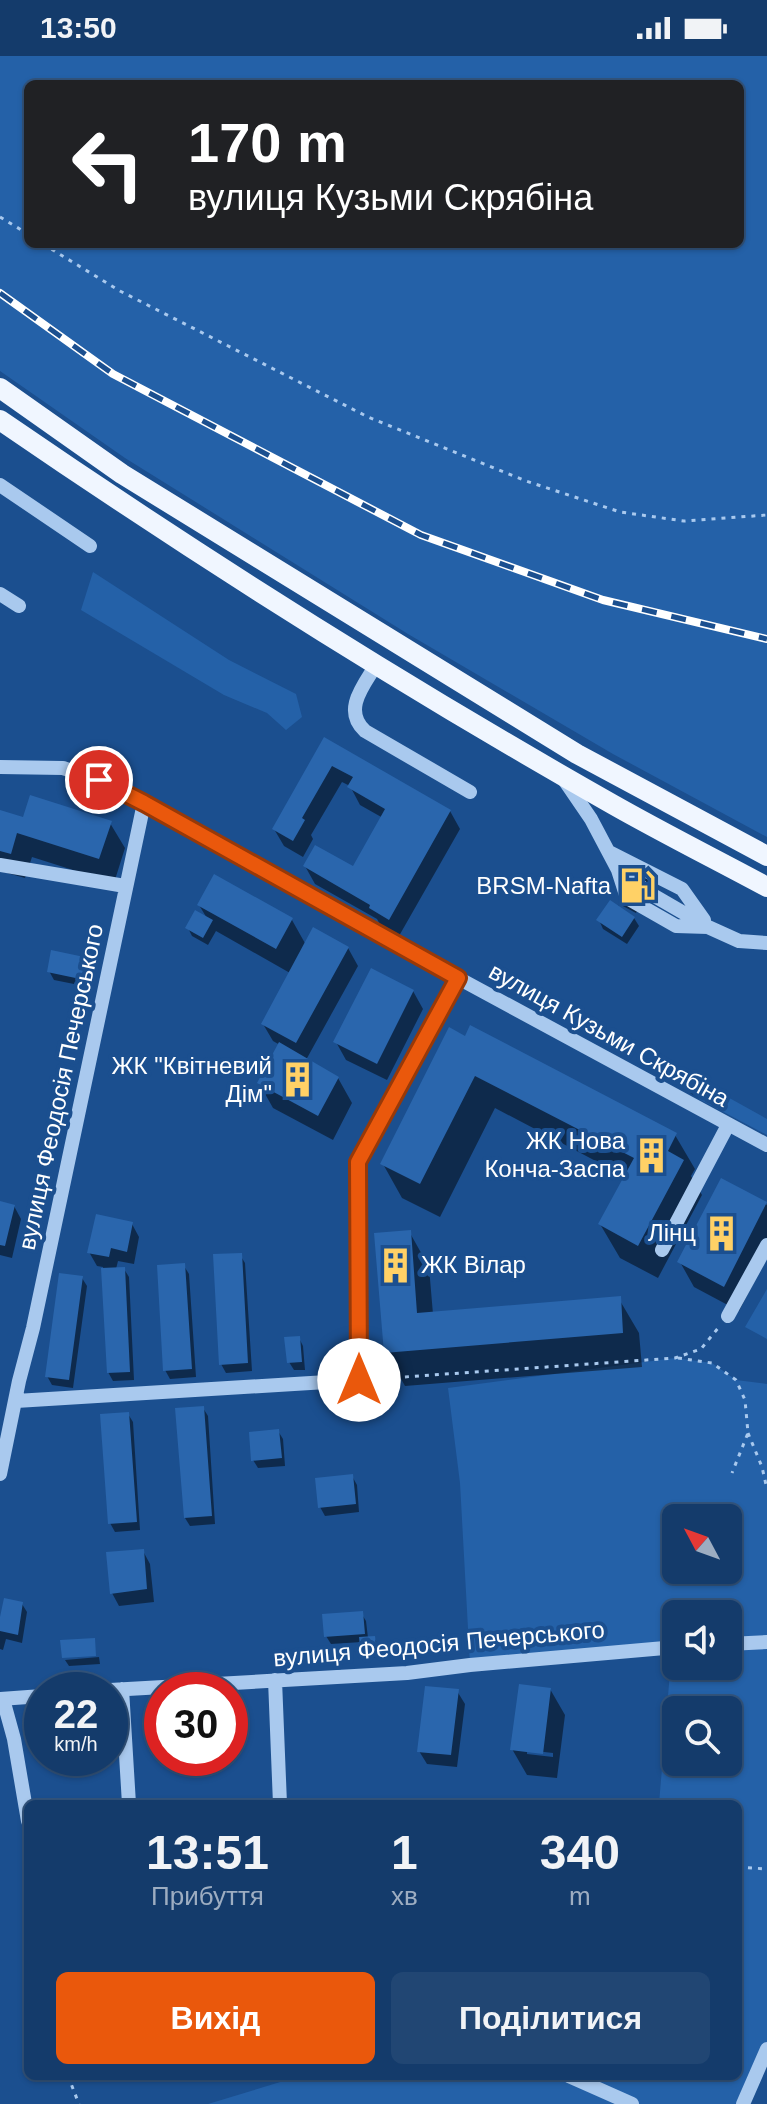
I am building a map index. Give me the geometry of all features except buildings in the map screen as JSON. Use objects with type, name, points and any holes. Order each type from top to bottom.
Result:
[{"type":"main road","points":[[0,388],[122,474],[563,745],[767,856]]},
{"type":"main road","points":[[0,420],[105,492],[376,665],[560,774],[767,887]]},
{"type":"street","points":[[0,485],[90,546]]},
{"type":"street","points":[[0,594],[19,606]]},
{"type":"street","points":[[376,665],[354,706],[358,725],[470,792]]},
{"type":"street","name":"вулиця Кузьми Скрябіна","points":[[0,767],[63,768],[99,780],[767,1145]]},
{"type":"street","points":[[560,774],[591,819],[618,870],[651,894],[708,927],[739,941],[767,943]]},
{"type":"street","name":"вулиця Феодосія Печерського","points":[[0,1474],[144,803]]},
{"type":"street","points":[[609,852],[682,889],[708,927]]},
{"type":"street","points":[[0,865],[125,886]]},
{"type":"street","points":[[16,1401],[359,1380],[358,1162],[458,978]]},
{"type":"street","points":[[662,1250],[728,1125]]},
{"type":"street","points":[[728,1316],[767,1245]]},
{"type":"street","points":[[742,1643],[767,1642]]},
{"type":"street","name":"вулиця Феодосія Печерського","points":[[128,1689],[407,1673],[662,1648]]},
{"type":"street","points":[[275,1680],[280,1800]]},
{"type":"street","points":[[24,1697],[2,1699],[14,1739],[24,1800]]},
{"type":"street","points":[[126,1776],[129,1800]]},
{"type":"street","points":[[743,2104],[767,2049]]},
{"type":"street","points":[[578,2080],[632,2104]]},
{"type":"path","points":[[0,217],[24,232]]},
{"type":"path","points":[[50,248],[120,291],[368,417],[526,481],[620,512],[684,521],[767,515]]},
{"type":"path","points":[[675,1358],[701,1349],[728,1316]]},
{"type":"path","points":[[359,1380],[675,1358],[712,1363],[736,1380],[745,1400],[748,1433],[767,1489]]},
{"type":"path","points":[[732,1473],[748,1433]]},
{"type":"path","points":[[742,1867],[767,1869]]},
{"type":"path","points":[[70,2080],[79,2104]]},
{"type":"shaded area","points":[[0,56],[767,56],[767,837],[613,754],[408,634],[125,458],[0,371]]},
{"type":"shaded area","points":[[93,572],[229,660],[296,694],[302,717],[286,730],[267,713],[224,695],[81,610]]},
{"type":"shaded area","points":[[706,1085],[767,1119],[767,1135],[699,1099]]},
{"type":"shaded area","points":[[767,1289],[767,1339],[745,1327]]},
{"type":"shaded area","points":[[675,1358],[712,1363],[736,1380],[767,1384],[767,2049],[743,2104],[208,2104],[287,2080],[742,2080],[742,1800],[659,1800],[662,1768],[662,1776],[742,1776],[742,1696],[668,1696],[669,1680],[742,1680],[742,1600],[662,1600],[662,1649],[470,1665],[460,1483],[448,1388]]},
{"type":"railway","points":[[0,293],[113,374],[421,535],[603,600],[767,639]]},
{"type":"place","name":"BRSM-Nafta","points":[[637,886]]},
{"type":"place","name":"ЖК \"Квітневий Дім\"","points":[[298,1080]]},
{"type":"place","name":"ЖК Нова Конча-Заспа","points":[[651,1155]]},
{"type":"place","name":"Лінц","points":[[722,1233]]},
{"type":"place","name":"ЖК Вілар","points":[[395,1265]]},
{"type":"route","points":[[99,780],[458,978],[358,1162],[359,1380]]}]
